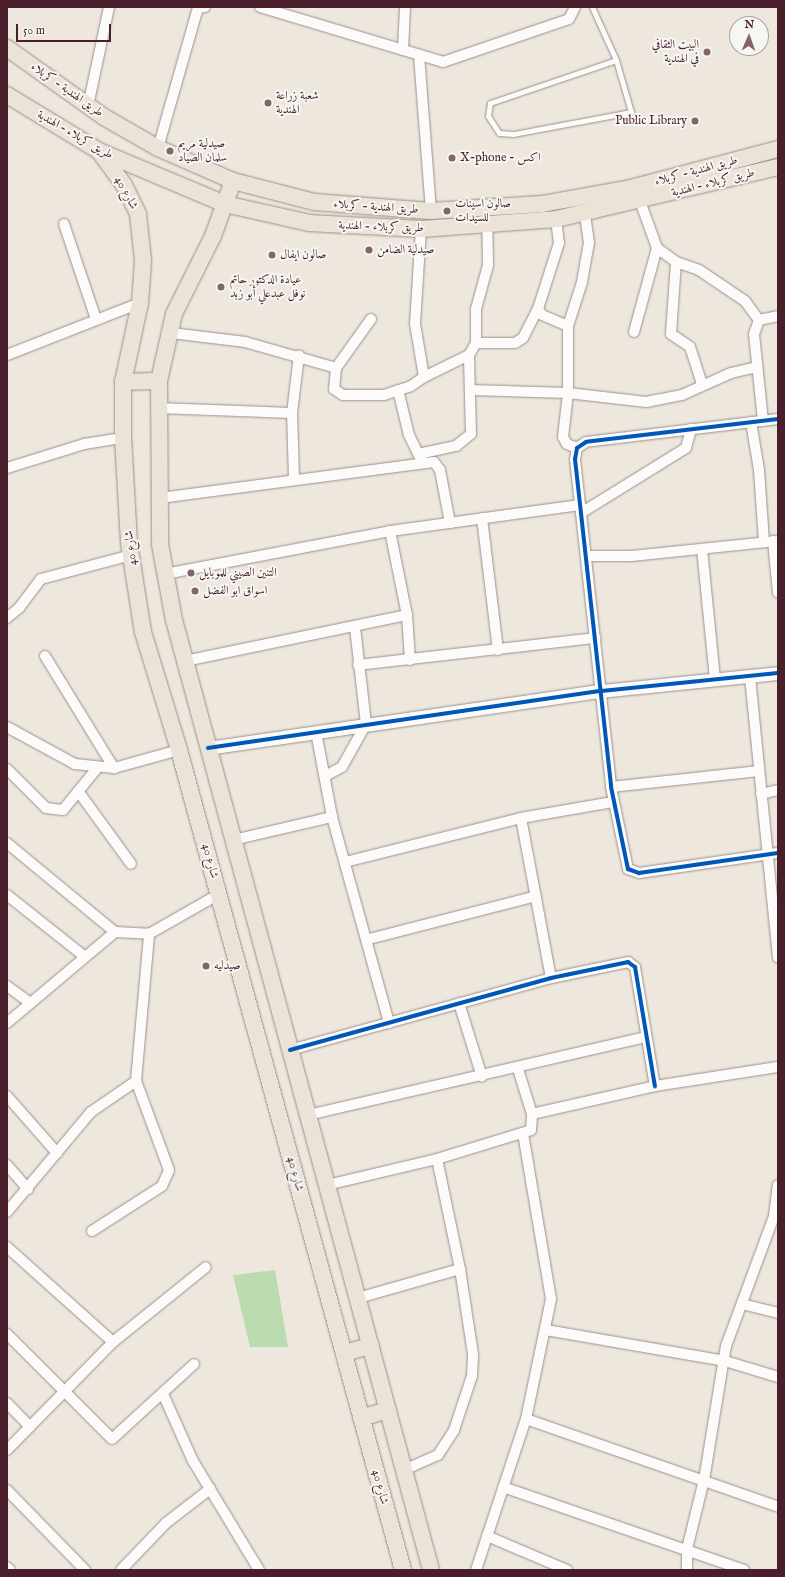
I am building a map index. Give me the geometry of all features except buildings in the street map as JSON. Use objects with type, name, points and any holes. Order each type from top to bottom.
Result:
[{"type":"main road","name":"طريق الهندية - كربلاء","points":[[7,48],[88,106],[158,148],[233,181],[293,198],[365,208],[431,211],[542,204],[631,188],[778,149]]},
{"type":"main road","name":"طريق كربلاء - الهندية","points":[[7,95],[99,151],[225,204],[288,220],[421,229],[488,226],[556,219],[640,201],[778,167]]},
{"type":"main road","name":"شارع 40","points":[[99,151],[124,185],[138,214],[143,260],[140,303],[123,382],[123,438],[131,555],[144,632],[219,894],[403,1570]]},
{"type":"main road","points":[[233,181],[225,204],[174,314],[171,333],[159,381],[160,544],[165,574],[185,661],[431,1570]]},
{"type":"main road","points":[[288,220],[285,210],[293,198]]},
{"type":"main road","points":[[123,382],[159,381]]},
{"type":"main road","points":[[344,1353],[371,1346]]},
{"type":"main road","points":[[361,1418],[388,1410]]},
{"type":"street","points":[[88,106],[109,7]]},
{"type":"street","points":[[158,148],[200,7]]},
{"type":"street","points":[[260,7],[443,62],[569,19],[575,7]]},
{"type":"street","points":[[403,50],[405,7]]},
{"type":"street","points":[[420,55],[431,211]]},
{"type":"street","points":[[640,201],[657,248],[676,262],[699,270],[745,301],[759,320]]},
{"type":"street","points":[[577,448],[567,444],[563,437],[568,393],[568,326],[589,243],[585,213]]},
{"type":"street","points":[[476,343],[515,344],[523,338],[538,309],[559,243],[556,219]]},
{"type":"street","points":[[64,224],[96,319]]},
{"type":"street","points":[[418,454],[456,446],[471,434],[469,355],[476,343],[476,310],[488,265],[488,226]]},
{"type":"street","points":[[421,229],[415,324],[424,377]]},
{"type":"street","points":[[634,332],[657,248]]},
{"type":"street","points":[[676,262],[671,334],[690,347],[702,384]]},
{"type":"street","points":[[7,355],[140,303]]},
{"type":"street","points":[[538,309],[542,315],[568,326]]},
{"type":"street","points":[[759,320],[778,316]]},
{"type":"street","points":[[371,319],[336,368],[334,389],[343,395],[362,397],[398,390],[469,355]]},
{"type":"street","points":[[759,320],[754,334],[764,420]]},
{"type":"street","points":[[171,333],[245,342],[299,355],[336,368]]},
{"type":"street","points":[[294,479],[292,413],[299,355]]},
{"type":"street","points":[[470,390],[568,393],[646,402],[682,395],[702,384],[758,367]]},
{"type":"street","points":[[398,390],[409,435],[422,464]]},
{"type":"street","points":[[158,408],[292,413]]},
{"type":"street","points":[[778,419],[586,442],[577,448],[574,459],[602,691],[611,787],[624,859],[628,869],[633,871],[778,853]]},
{"type":"street","points":[[751,422],[772,541],[778,593]]},
{"type":"street","points":[[165,574],[390,531],[482,518],[580,509],[686,448],[691,429]]},
{"type":"street","points":[[7,468],[84,444],[123,438]]},
{"type":"street","points":[[160,498],[294,479],[434,462],[440,470],[450,523]]},
{"type":"street","points":[[482,518],[498,650]]},
{"type":"street","points":[[390,531],[407,615],[410,660]]},
{"type":"street","points":[[586,556],[702,548],[772,541]]},
{"type":"street","points":[[702,548],[715,679]]},
{"type":"street","points":[[7,618],[19,608],[41,579],[131,555]]},
{"type":"street","points":[[185,661],[407,615]]},
{"type":"street","points":[[325,776],[342,767],[366,724],[358,665],[355,627]]},
{"type":"street","points":[[358,665],[595,638]]},
{"type":"street","points":[[45,656],[114,768]]},
{"type":"street","points":[[208,748],[602,691],[778,673]]},
{"type":"street","points":[[750,676],[766,854],[777,935],[778,958]]},
{"type":"street","points":[[7,727],[75,764],[114,768],[179,750]]},
{"type":"street","points":[[316,732],[332,817],[369,939],[389,1022]]},
{"type":"street","points":[[7,769],[46,808],[63,810],[98,767]]},
{"type":"street","points":[[611,787],[759,771]]},
{"type":"street","points":[[761,794],[778,790]]},
{"type":"street","points":[[78,791],[131,864]]},
{"type":"street","points":[[345,862],[521,818],[613,802]]},
{"type":"street","points":[[233,840],[332,817]]},
{"type":"street","points":[[521,818],[550,978]]},
{"type":"street","points":[[7,843],[115,932],[149,934],[219,894]]},
{"type":"street","points":[[7,895],[84,956]]},
{"type":"street","points":[[369,939],[536,896]]},
{"type":"street","points":[[7,1023],[84,956],[115,932]]},
{"type":"street","points":[[92,1231],[162,1186],[169,1170],[136,1080],[149,934]]},
{"type":"street","points":[[290,1050],[550,978],[628,962],[635,967],[645,1037],[655,1086]]},
{"type":"street","points":[[7,986],[30,1003]]},
{"type":"street","points":[[459,1003],[482,1077]]},
{"type":"street","points":[[308,1116],[518,1069],[645,1037]]},
{"type":"street","points":[[532,1114],[655,1086],[778,1067]]},
{"type":"street","points":[[327,1185],[437,1159],[523,1134],[531,1130],[532,1114],[518,1069]]},
{"type":"street","points":[[7,1212],[28,1189],[91,1112],[136,1080]]},
{"type":"street","points":[[7,1096],[57,1153]]},
{"type":"street","points":[[476,1570],[526,1419],[546,1330],[550,1285],[523,1134]]},
{"type":"street","points":[[404,1470],[438,1455],[454,1430],[472,1376],[473,1354],[460,1270],[437,1159]]},
{"type":"street","points":[[7,1165],[28,1189]]},
{"type":"street","points":[[687,1570],[687,1549],[704,1480],[725,1361],[726,1346],[774,1216],[778,1185]]},
{"type":"street","points":[[7,1247],[113,1342]]},
{"type":"street","points":[[7,1450],[113,1342],[206,1267]]},
{"type":"street","points":[[358,1298],[460,1270]]},
{"type":"street","points":[[742,1304],[778,1313]]},
{"type":"street","points":[[546,1330],[725,1361],[778,1377]]},
{"type":"street","points":[[7,1334],[112,1439],[163,1394],[194,1364]]},
{"type":"street","points":[[163,1394],[210,1489],[259,1570]]},
{"type":"street","points":[[7,1403],[30,1427]]},
{"type":"street","points":[[526,1419],[778,1507]]},
{"type":"street","points":[[504,1487],[687,1549],[744,1570]]},
{"type":"street","points":[[121,1570],[166,1524],[210,1489]]},
{"type":"street","points":[[7,1490],[85,1570]]},
{"type":"street","points":[[487,1536],[567,1570]]},
{"type":"street","points":[[7,1566],[10,1570]]},
{"type":"lane","points":[[592,7],[616,60],[631,112],[514,134],[499,133],[488,116],[490,103],[616,60]]},
{"type":"green space","points":[[275,1270],[288,1347],[250,1347],[233,1275]]},
{"type":"cycle path","points":[[778,419],[586,442],[577,448],[575,459],[611,787],[628,869],[639,873],[778,853]]},
{"type":"cycle path","points":[[208,748],[601,691],[778,673]]},
{"type":"cycle path","points":[[290,1050],[551,978],[628,962],[635,967],[655,1086]]},
{"type":"place","name":"البيت الثقافي في الهندية","points":[[707,52]]},
{"type":"place","name":"شعبة زراعة الهندية","points":[[268,103]]},
{"type":"place","name":"Public Library","points":[[695,121]]},
{"type":"place","name":"صيدلية مريم سلمان الصياد","points":[[170,151]]},
{"type":"place","name":"X-phone - اكس","points":[[452,158]]},
{"type":"place","name":"صالون اسينات للسيدات","points":[[447,211]]},
{"type":"place","name":"صيدلية الضامن","points":[[369,250]]},
{"type":"place","name":"صالون ايفال","points":[[272,255]]},
{"type":"place","name":"عيادة الدكتور حاتم نوفل عبدعلي أبو زبد","points":[[221,287]]},
{"type":"place","name":"التنين الصيني للموبايل","points":[[191,573]]},
{"type":"place","name":"اسواق ابو الفضل","points":[[195,591]]},
{"type":"place","name":"صيدليه","points":[[206,966]]}]
